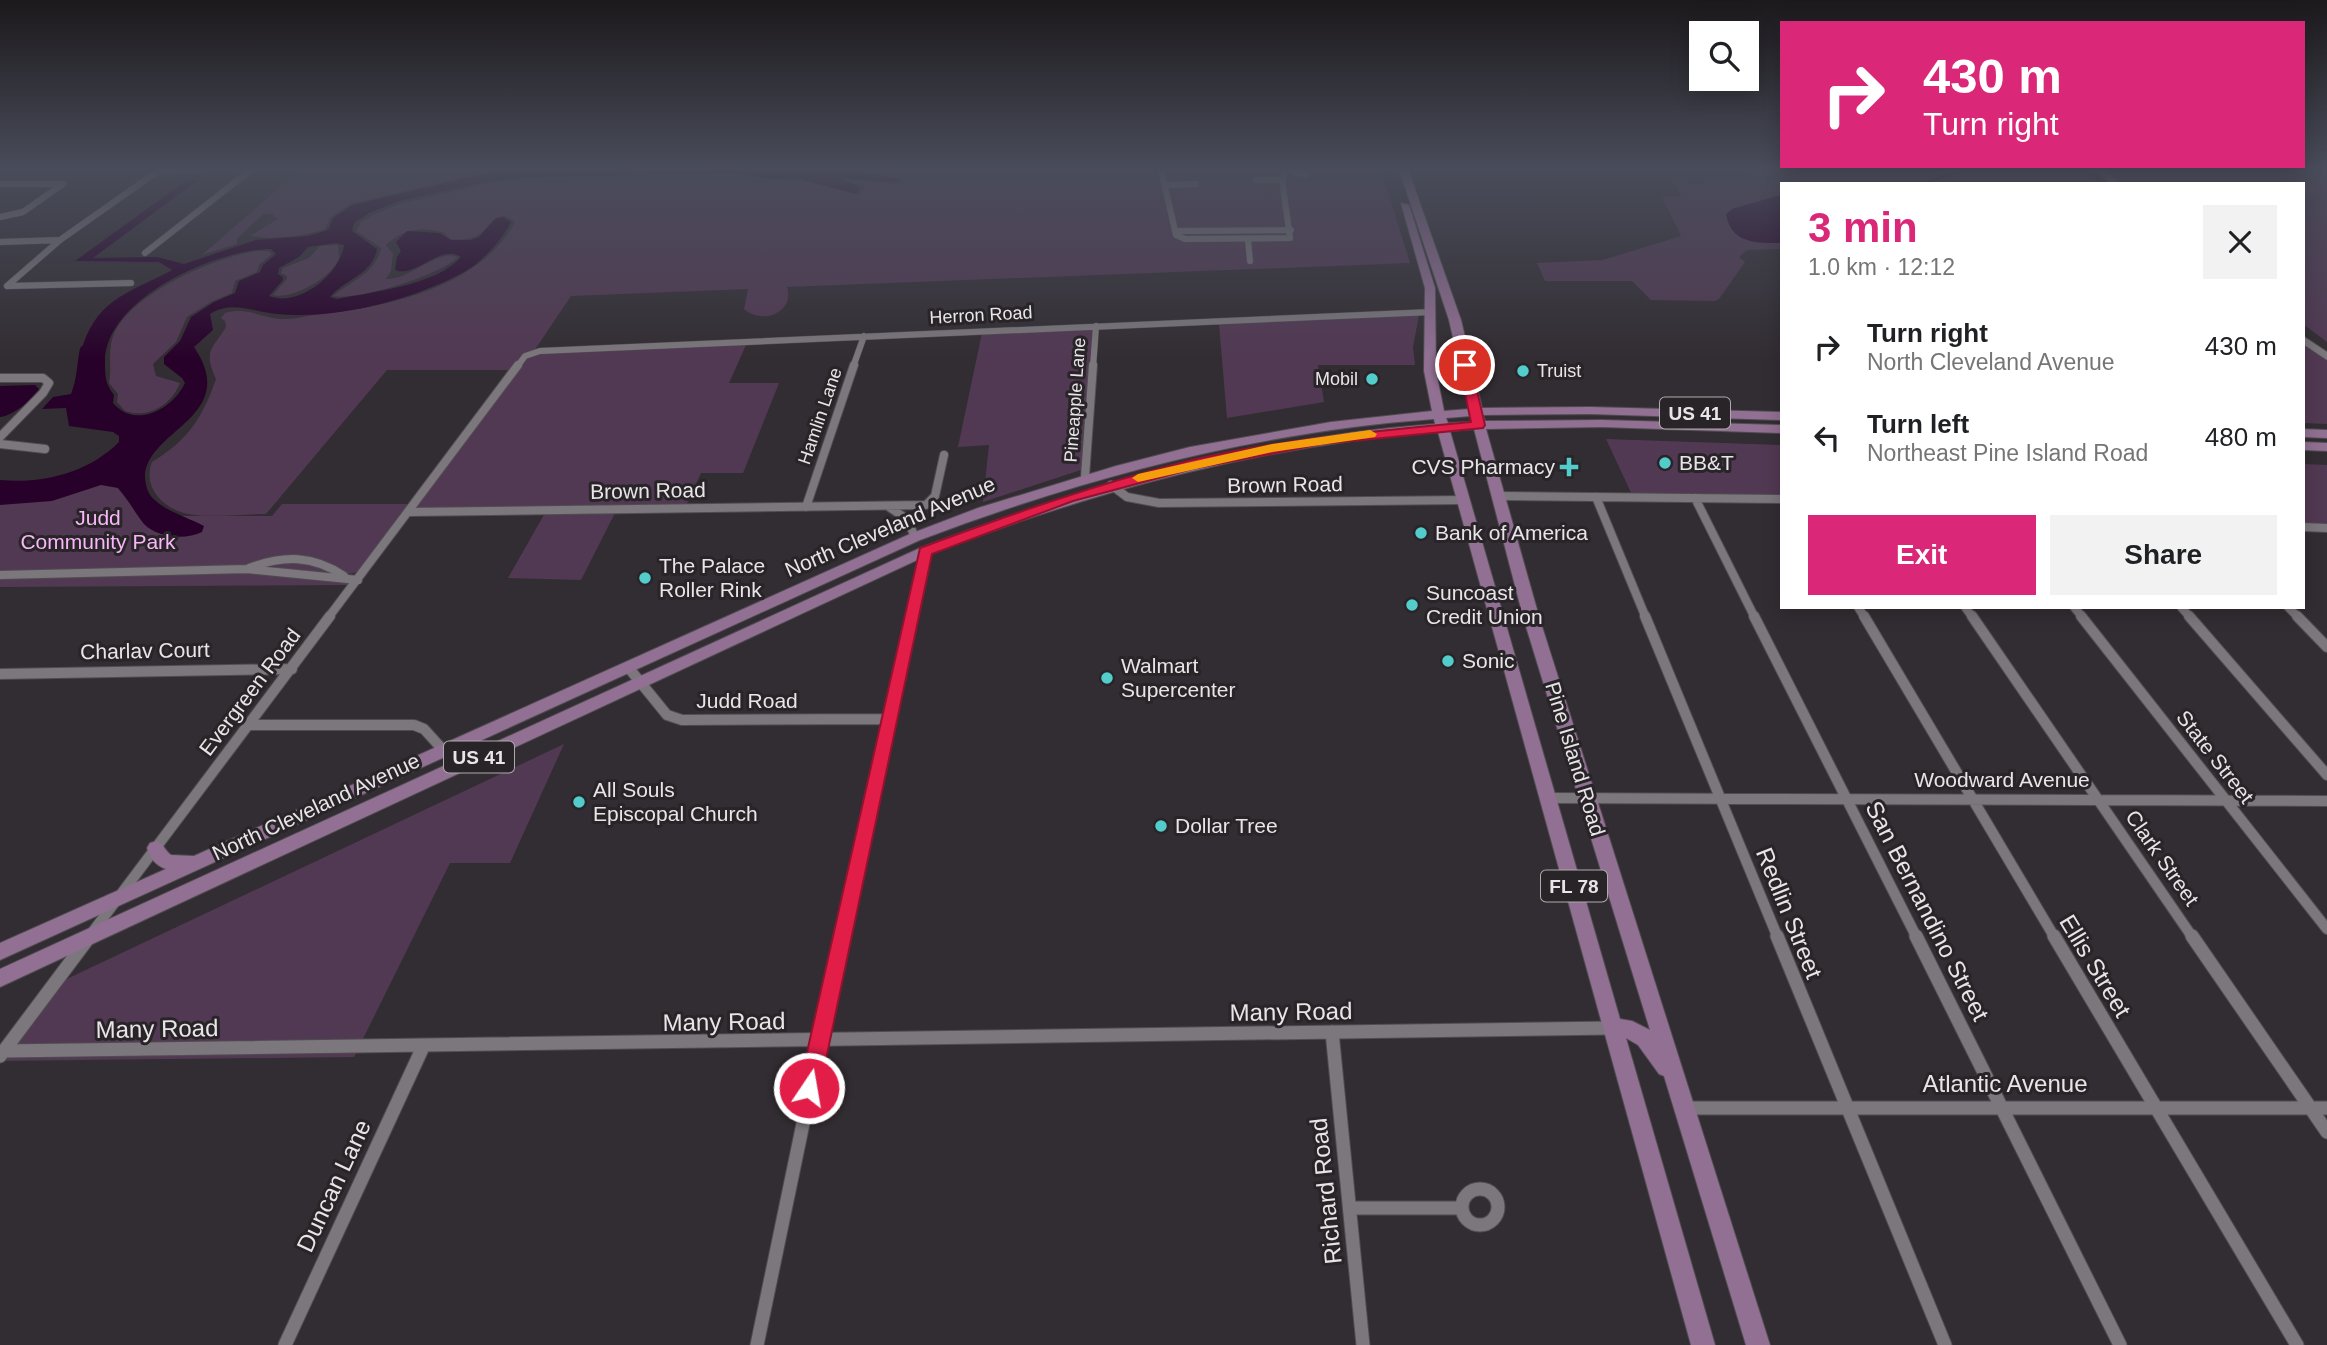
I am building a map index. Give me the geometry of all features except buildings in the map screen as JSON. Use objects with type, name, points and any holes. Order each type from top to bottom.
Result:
[{"type":"main road","name":"FL 78","points":[[1412,232],[1430,288],[1430,371],[1441,421]]},
{"type":"main road","name":"FL 78","points":[[1425,232],[1451,307],[1477,419]]},
{"type":"main road","points":[[2305,329],[2327,346]]},
{"type":"main road","points":[[2305,340],[2327,357]]},
{"type":"main road","points":[[1470,388],[1488,403],[1521,411]]},
{"type":"main road","name":"North Cleveland Avenue","points":[[1477,419],[1521,411],[1778,422]]},
{"type":"main road","name":"North Cleveland Avenue","points":[[0,952],[915,537],[973,514],[1086,477],[1175,453],[1361,421],[1477,419],[1677,425],[1778,422]]},
{"type":"main road","name":"Pine Island Road","points":[[1477,419],[1532,621],[1758,1345]]},
{"type":"main road","name":"North Cleveland Avenue","points":[[0,978],[925,551],[1030,511],[1111,485],[1190,465],[1295,444],[1441,421]]},
{"type":"main road","name":"Pine Island Road","points":[[1441,421],[1703,1345]]},
{"type":"main road","points":[[2305,433],[2327,434]]},
{"type":"main road","points":[[2305,446],[2327,447]]},
{"type":"main road","points":[[925,551],[930,539],[973,514]]},
{"type":"main road","points":[[870,576],[906,551],[915,537]]},
{"type":"main road","points":[[156,848],[159,857],[166,863],[200,861]]},
{"type":"main road","points":[[1613,1028],[1629,1028],[1644,1037],[1675,1080]]},
{"type":"street","points":[[3,286],[72,232]]},
{"type":"street","points":[[145,253],[172,232]]},
{"type":"street","points":[[1175,232],[1177,237],[1185,239],[1248,240],[1289,239],[1292,236],[1291,232]]},
{"type":"street","points":[[0,242],[60,240]]},
{"type":"street","points":[[1248,240],[1250,261]]},
{"type":"street","points":[[3,286],[131,283]]},
{"type":"street","name":"Herron Road","points":[[532,353],[1432,312]]},
{"type":"street","name":"Pineapple Lane","points":[[1086,477],[1096,326]]},
{"type":"street","name":"Hamlin Lane","points":[[806,507],[864,336]]},
{"type":"street","name":"Evergreen Road","points":[[2,1054],[292,669],[520,360],[532,353]]},
{"type":"street","points":[[0,379],[43,378],[49,382],[43,393],[0,437]]},
{"type":"street","points":[[0,444],[45,449]]},
{"type":"street","name":"Brown Road","points":[[409,512],[926,505],[932,502],[944,455]]},
{"type":"street","name":"Brown Road","points":[[1111,485],[1127,497],[1159,503],[1464,500]]},
{"type":"street","points":[[1498,496],[1780,499]]},
{"type":"street","name":"Redlin Street","points":[[1596,497],[1945,1345]]},
{"type":"street","name":"San Bernandino Street","points":[[1695,498],[2120,1345]]},
{"type":"street","points":[[888,506],[907,519],[915,537]]},
{"type":"street","points":[[2305,527],[2327,528]]},
{"type":"street","points":[[757,1345],[819,1041],[925,551]]},
{"type":"street","points":[[247,569],[294,560],[313,560],[328,565],[344,576]]},
{"type":"street","points":[[0,575],[247,569],[344,576],[358,580]]},
{"type":"street","name":"Ellis Street","points":[[1859,609],[2297,1345]]},
{"type":"street","name":"Clark Street","points":[[1966,609],[2327,1132]]},
{"type":"street","name":"State Street","points":[[2076,609],[2327,929]]},
{"type":"street","points":[[2183,609],[2327,775]]},
{"type":"street","points":[[2290,609],[2327,647]]},
{"type":"street","name":"Judd Road","points":[[628,667],[667,715],[682,720],[889,719]]},
{"type":"street","name":"Charlav Court","points":[[0,674],[292,669]]},
{"type":"street","points":[[250,725],[414,725],[424,729],[444,751]]},
{"type":"street","name":"Woodward Avenue","points":[[1550,799],[2327,801]]},
{"type":"street","name":"Many Road","points":[[2,1054],[1613,1028]]},
{"type":"street","name":"Richard Road","points":[[1332,1032],[1363,1345]]},
{"type":"street","name":"Duncan Lane","points":[[285,1345],[424,1047]]},
{"type":"street","name":"Atlantic Avenue","points":[[1684,1108],[2327,1108]]},
{"type":"street","points":[[1351,1208],[1462,1208]]},
{"type":"green space","points":[[229,232],[245,232],[237,239],[237,244],[202,255]]},
{"type":"green space","points":[[257,232],[315,232],[278,238],[250,236]]},
{"type":"green space","points":[[357,232],[411,232],[386,245],[393,254],[391,271],[386,279],[405,275],[442,257],[458,257],[417,279],[379,291],[333,296],[374,264],[381,248]]},
{"type":"green space","points":[[443,232],[482,232],[471,238],[456,240]]},
{"type":"green space","points":[[508,232],[1400,232],[1410,263],[787,287],[786,304],[782,310],[768,316],[751,314],[744,309],[748,289],[571,296],[532,354],[746,345],[729,383],[779,383],[743,473],[701,473],[684,510],[616,511],[581,580],[508,578],[545,513],[410,514],[356,585],[0,587],[0,576],[145,570],[356,576],[514,370],[387,370],[266,514],[206,516],[179,511],[163,502],[153,489],[150,480],[152,462],[184,437],[205,406],[216,379],[210,362],[211,351],[226,327],[221,318],[225,313],[241,311],[290,319],[398,300],[454,279],[478,264],[499,245]]},
{"type":"green space","points":[[1679,232],[1748,232],[1755,242],[1780,243],[1780,249],[1747,250],[1739,257],[1745,262],[1715,301],[1651,300],[1632,281],[1545,281],[1537,263],[1603,260],[1681,236]]},
{"type":"green space","points":[[2305,232],[2327,232],[2327,342],[2305,326]]},
{"type":"green space","points":[[338,245],[339,257],[336,265],[321,279],[291,294],[273,295],[287,279],[287,276],[281,273],[283,268],[309,258],[320,246]]},
{"type":"green space","points":[[258,251],[272,254],[259,265],[257,272],[235,281],[232,293],[187,317],[176,342],[153,364],[156,376],[180,383],[171,398],[151,411],[125,411],[117,402],[118,394],[109,383],[111,345],[120,324],[134,308],[174,281],[219,261]]},
{"type":"green space","points":[[1419,315],[1413,347],[1415,365],[1318,365],[1324,402],[1227,418],[1219,324]]},
{"type":"green space","points":[[1099,327],[1084,469],[983,502],[989,445],[958,447],[982,333]]},
{"type":"green space","points":[[2305,344],[2327,361],[2327,424],[2305,423]]},
{"type":"green space","points":[[1606,439],[1780,445],[1780,501],[1634,499]]},
{"type":"green space","points":[[2305,464],[2327,465],[2327,530],[2305,529]]},
{"type":"green space","name":"Judd Community Park","points":[[112,481],[140,516],[272,516],[282,504],[410,504],[362,570],[352,573],[306,574],[247,569],[237,565],[0,573],[0,504]]},
{"type":"green space","points":[[564,744],[510,863],[450,863],[354,1057],[0,1061],[54,985]]},
{"type":"shaded area","points":[[115,232],[128,232],[93,258],[157,257],[184,264],[256,240],[308,236],[322,232],[353,232],[377,249],[370,265],[330,297],[337,299],[420,281],[450,267],[461,257],[446,254],[413,269],[397,271],[397,257],[401,251],[396,242],[406,232],[439,233],[451,240],[471,240],[484,232],[505,232],[471,268],[421,291],[373,306],[300,315],[235,307],[210,314],[213,330],[194,347],[206,371],[206,391],[199,407],[159,447],[149,462],[145,478],[153,499],[204,526],[202,532],[180,537],[156,532],[144,524],[118,488],[101,485],[52,501],[0,505],[0,480],[32,480],[64,474],[93,462],[119,442],[119,436],[113,432],[69,426],[66,408],[42,409],[53,397],[71,394],[80,348],[98,316],[130,291],[172,270],[159,262],[75,261]],"holes":[[[336,243],[344,245],[335,266],[317,286],[293,297],[269,296],[283,280],[278,274],[279,268],[299,257],[308,247]],[[271,249],[276,254],[263,265],[260,272],[239,281],[235,293],[214,302],[191,317],[180,341],[164,357],[164,364],[185,383],[171,401],[152,413],[142,415],[122,411],[113,403],[114,395],[106,379],[105,361],[110,338],[124,317],[144,298],[168,281],[222,258],[248,251]]]},
{"type":"shaded area","points":[[1734,232],[1780,232],[1780,243],[1754,242]]},
{"type":"shaded area","points":[[35,385],[39,389],[27,402],[11,414],[0,417],[0,386]]},
{"type":"slow traffic","points":[[1138,478],[1272,448],[1370,434]]},
{"type":"place","name":"Truist","points":[[1523,371]]},
{"type":"place","name":"Mobil","points":[[1372,379]]},
{"type":"place","name":"BB&T","points":[[1665,463]]},
{"type":"place","name":"CVS Pharmacy","points":[[1569,467]]},
{"type":"place","name":"Bank of America","points":[[1421,533]]},
{"type":"place","name":"The Palace Roller Rink","points":[[645,578]]},
{"type":"place","name":"Suncoast Credit Union","points":[[1412,605]]},
{"type":"place","name":"Sonic","points":[[1448,661]]},
{"type":"place","name":"Walmart Supercenter","points":[[1107,678]]},
{"type":"place","name":"All Souls Episcopal Church","points":[[579,802]]},
{"type":"place","name":"Dollar Tree","points":[[1161,826]]},
{"type":"route","points":[[809,1088],[925,551],[1068,498],[1190,465],[1322,440],[1478,425],[1465,365]]}]
